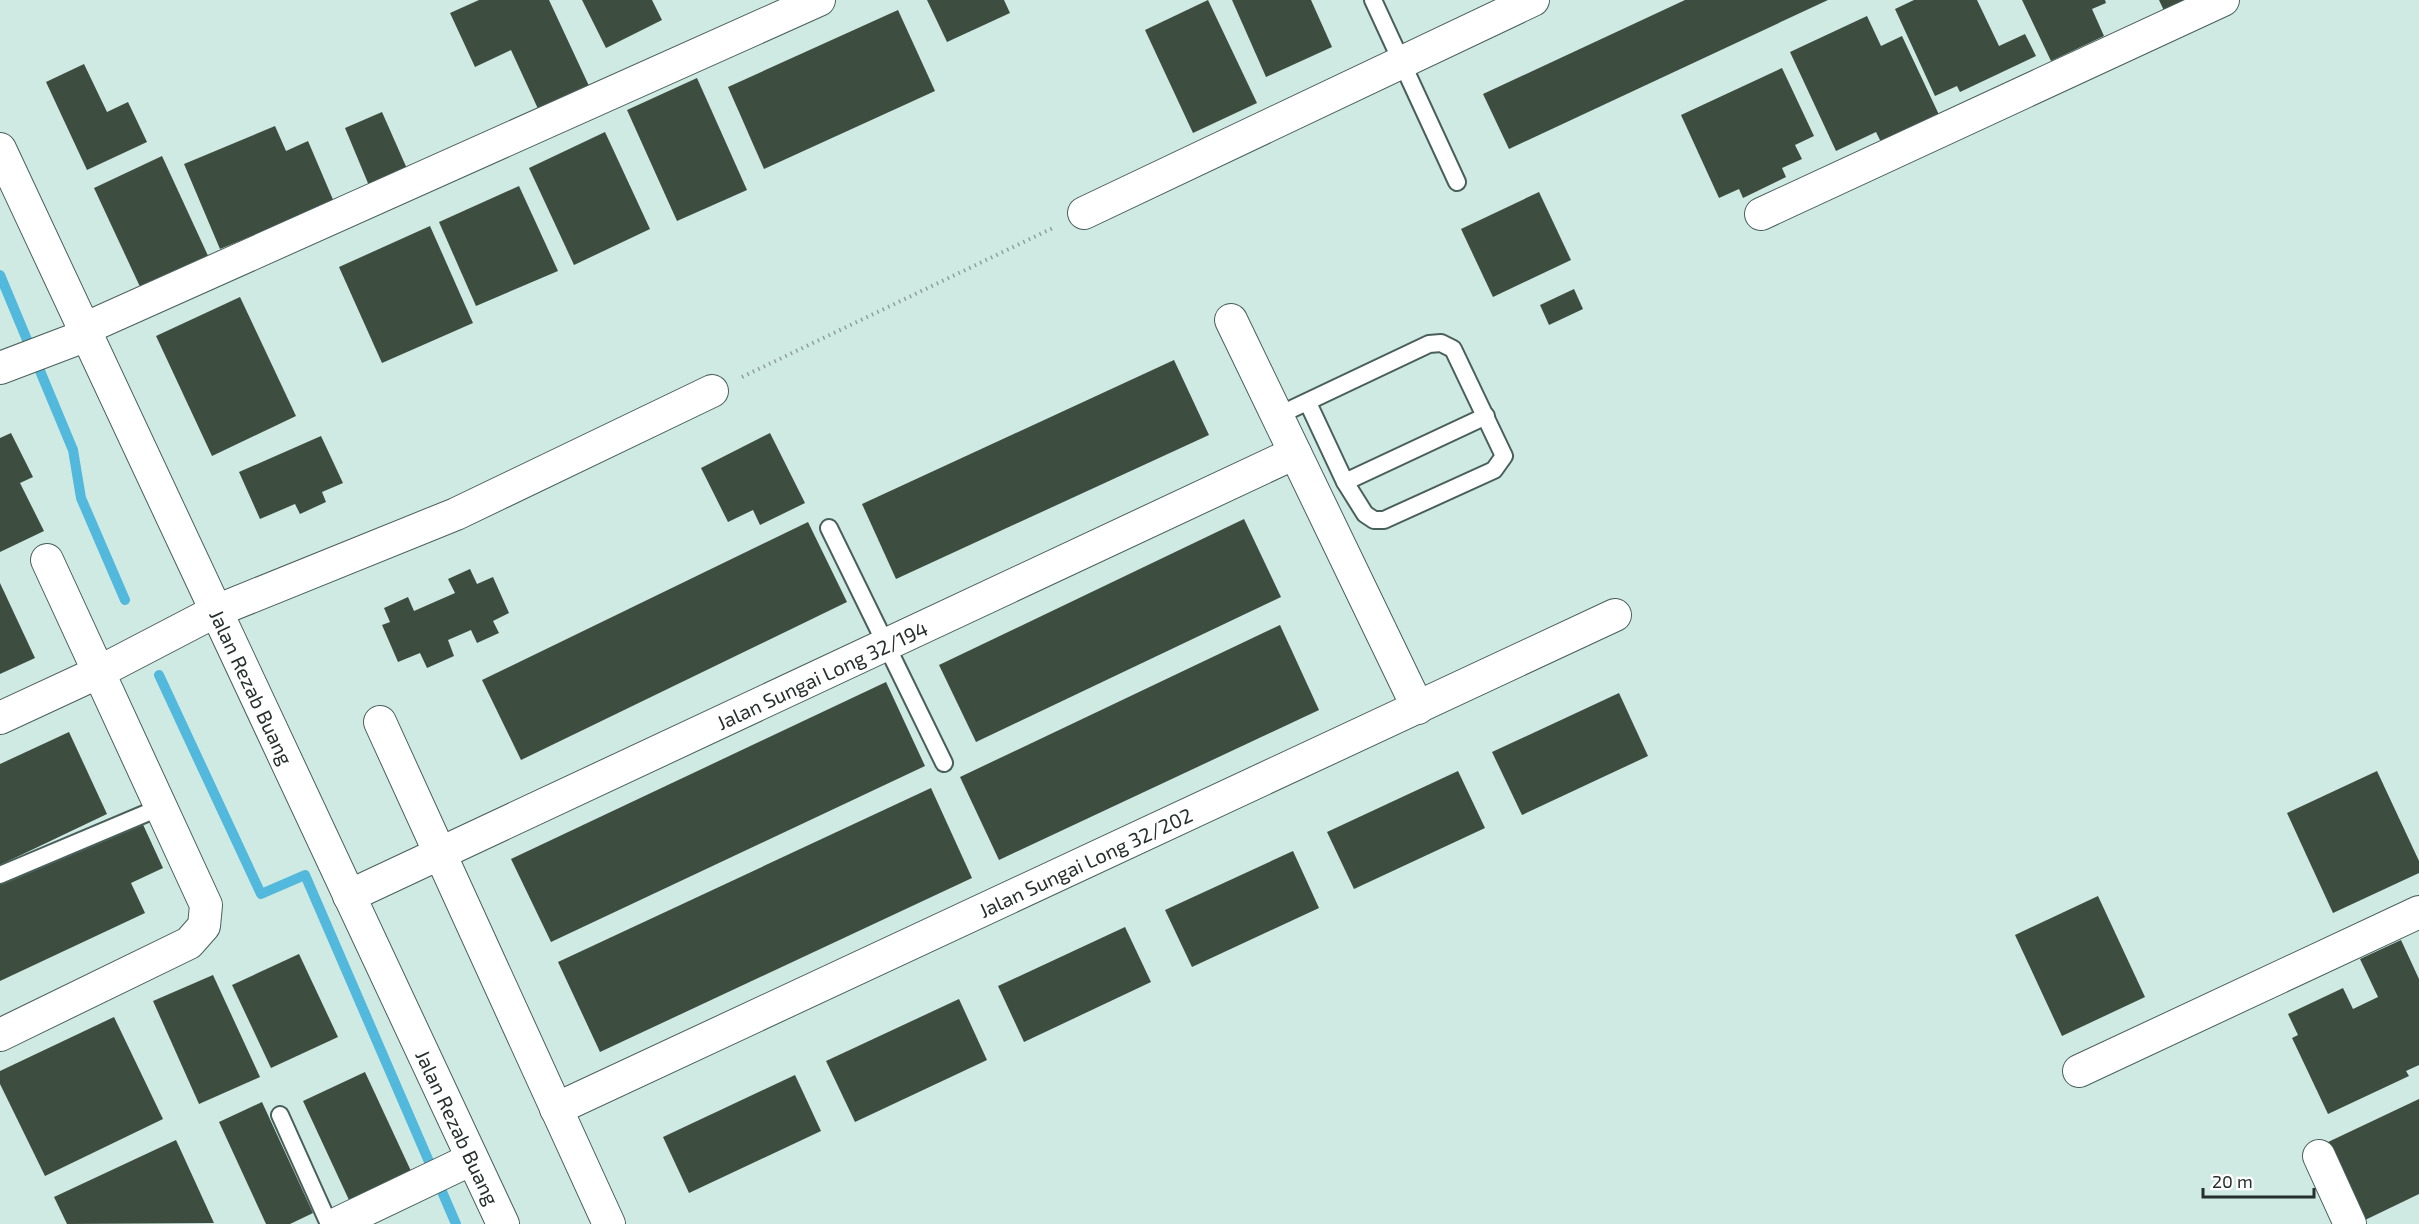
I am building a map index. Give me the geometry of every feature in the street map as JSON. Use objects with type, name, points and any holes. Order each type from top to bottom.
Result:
[{"type":"street","points":[[10,364],[54,348],[819,0]]},
{"type":"street","points":[[1084,213],[1533,0]]},
{"type":"street","points":[[1761,214],[2223,0]]},
{"type":"street","name":"Jalan Rezab Buang","points":[[0,149],[503,1224]]},
{"type":"street","points":[[1231,320],[1418,708]]},
{"type":"street","points":[[0,718],[97,673],[216,611],[456,514],[712,392]]},
{"type":"street","name":"Jalan Sungai Long 32/194","points":[[350,896],[1295,453]]},
{"type":"street","points":[[0,1035],[189,943],[204,926],[206,905],[97,673],[47,560]]},
{"type":"street","name":"Jalan Sungai Long 32/202","points":[[556,1109],[1615,615]]},
{"type":"street","points":[[380,722],[609,1224]]},
{"type":"street","points":[[2079,1071],[2419,912]]},
{"type":"street","points":[[2319,1156],[2350,1224]]},
{"type":"street","points":[[336,1224],[472,1159]]},
{"type":"lane","points":[[1373,0],[1457,182]]},
{"type":"lane","points":[[1277,416],[1429,344],[1441,343],[1453,349],[1504,456],[1501,464],[1494,470],[1384,520],[1374,520],[1365,514],[1345,482],[1308,403]]},
{"type":"lane","points":[[1345,482],[1486,416]]},
{"type":"lane","points":[[829,528],[944,762]]},
{"type":"lane","points":[[0,875],[161,807]]},
{"type":"lane","points":[[280,1115],[329,1224]]},
{"type":"path","points":[[712,392],[1084,213]]},
{"type":"building","points":[[479,0],[549,0],[590,88],[539,111],[511,50],[475,67],[450,13]]},
{"type":"building","points":[[582,0],[652,0],[662,20],[606,48]]},
{"type":"building","points":[[927,0],[1004,0],[1010,13],[947,42]]},
{"type":"building","points":[[1208,0],[1257,103],[1193,133],[1145,30]]},
{"type":"building","points":[[1232,0],[1311,0],[1332,47],[1266,77]]},
{"type":"building","points":[[1685,0],[1828,0],[1509,149],[1483,94]]},
{"type":"building","points":[[1914,0],[1977,0],[1999,46],[2025,34],[2036,56],[1960,92],[1957,86],[1935,96],[1895,9]]},
{"type":"building","points":[[2022,0],[2105,0],[2106,3],[2092,9],[2104,36],[2051,61]]},
{"type":"building","points":[[2159,0],[2185,0],[2188,5],[2166,15]]},
{"type":"building","points":[[898,10],[935,91],[764,169],[728,87]]},
{"type":"building","points":[[1867,16],[1881,46],[1902,36],[1941,119],[1883,146],[1876,132],[1836,151],[1790,52]]},
{"type":"building","points":[[84,64],[107,112],[128,102],[147,142],[87,170],[46,82]]},
{"type":"building","points":[[1782,68],[1814,136],[1795,145],[1802,159],[1782,168],[1786,177],[1743,198],[1739,189],[1719,198],[1681,115]]},
{"type":"building","points":[[697,78],[747,190],[677,221],[627,110]]},
{"type":"building","points":[[382,112],[408,171],[370,188],[345,128]]},
{"type":"building","points":[[275,126],[286,151],[308,141],[334,202],[220,249],[184,164]]},
{"type":"building","points":[[605,132],[650,229],[574,265],[529,168]]},
{"type":"building","points":[[162,156],[210,260],[142,291],[94,188]]},
{"type":"building","points":[[519,186],[558,271],[476,306],[439,222]]},
{"type":"building","points":[[1539,192],[1571,260],[1493,297],[1461,229]]},
{"type":"building","points":[[430,226],[473,323],[382,363],[339,267]]},
{"type":"building","points":[[1574,289],[1583,309],[1549,325],[1540,305]]},
{"type":"building","points":[[240,297],[296,416],[212,456],[156,336]]},
{"type":"building","points":[[1174,360],[1209,435],[896,579],[862,504]]},
{"type":"building","points":[[11,433],[33,477],[20,483],[44,531],[0,552],[0,438]]},
{"type":"building","points":[[770,433],[805,503],[760,525],[753,510],[728,522],[701,468]]},
{"type":"building","points":[[321,436],[343,483],[322,492],[326,502],[300,514],[295,504],[260,519],[239,472]]},
{"type":"building","points":[[1244,519],[1281,597],[976,742],[939,665]]},
{"type":"building","points":[[808,522],[847,602],[521,760],[482,680]]},
{"type":"building","points":[[470,569],[477,584],[493,577],[509,613],[493,621],[499,633],[477,643],[471,630],[448,640],[454,656],[427,668],[420,653],[398,662],[382,625],[390,622],[384,608],[408,597],[414,611],[455,593],[448,579]]},
{"type":"building","points":[[0,583],[35,658],[0,674]]},
{"type":"building","points":[[1280,625],[1319,710],[999,860],[960,777]]},
{"type":"building","points":[[886,682],[925,766],[551,942],[511,859]]},
{"type":"building","points":[[1619,693],[1648,756],[1522,815],[1492,752]]},
{"type":"building","points":[[69,732],[107,814],[0,865],[0,764]]},
{"type":"building","points":[[1458,771],[1485,828],[1354,889],[1327,832]]},
{"type":"building","points":[[2377,771],[2419,861],[2419,873],[2333,913],[2287,813]]},
{"type":"building","points":[[931,788],[972,878],[600,1052],[558,962]]},
{"type":"building","points":[[140,818],[163,868],[131,883],[145,913],[0,981],[0,884]]},
{"type":"building","points":[[1293,851],[1319,908],[1192,967],[1165,910]]},
{"type":"building","points":[[2098,896],[2145,997],[2062,1036],[2015,935]]},
{"type":"building","points":[[1125,927],[1151,982],[1024,1042],[998,986]]},
{"type":"building","points":[[2401,940],[2419,979],[2419,1065],[2406,1071],[2409,1076],[2328,1114],[2292,1038],[2298,1035],[2288,1014],[2343,988],[2353,1009],[2378,997],[2360,959]]},
{"type":"building","points":[[299,954],[338,1037],[271,1068],[232,985]]},
{"type":"building","points":[[213,975],[260,1077],[199,1104],[153,1001]]},
{"type":"building","points":[[959,999],[987,1060],[855,1122],[826,1061]]},
{"type":"building","points":[[114,1017],[163,1119],[45,1176],[0,1084],[0,1071]]},
{"type":"building","points":[[365,1072],[411,1171],[349,1200],[303,1101]]},
{"type":"building","points":[[795,1075],[821,1131],[689,1193],[663,1137]]},
{"type":"building","points":[[2419,1099],[2419,1194],[2363,1221],[2326,1143]]},
{"type":"building","points":[[262,1102],[313,1213],[290,1224],[266,1224],[219,1122]]},
{"type":"building","points":[[176,1140],[214,1223],[67,1224],[54,1197]]},
{"type":"waterway","points":[[0,275],[73,450],[81,498],[125,600]]},
{"type":"waterway","points":[[159,675],[261,894],[305,875],[456,1224]]}]
